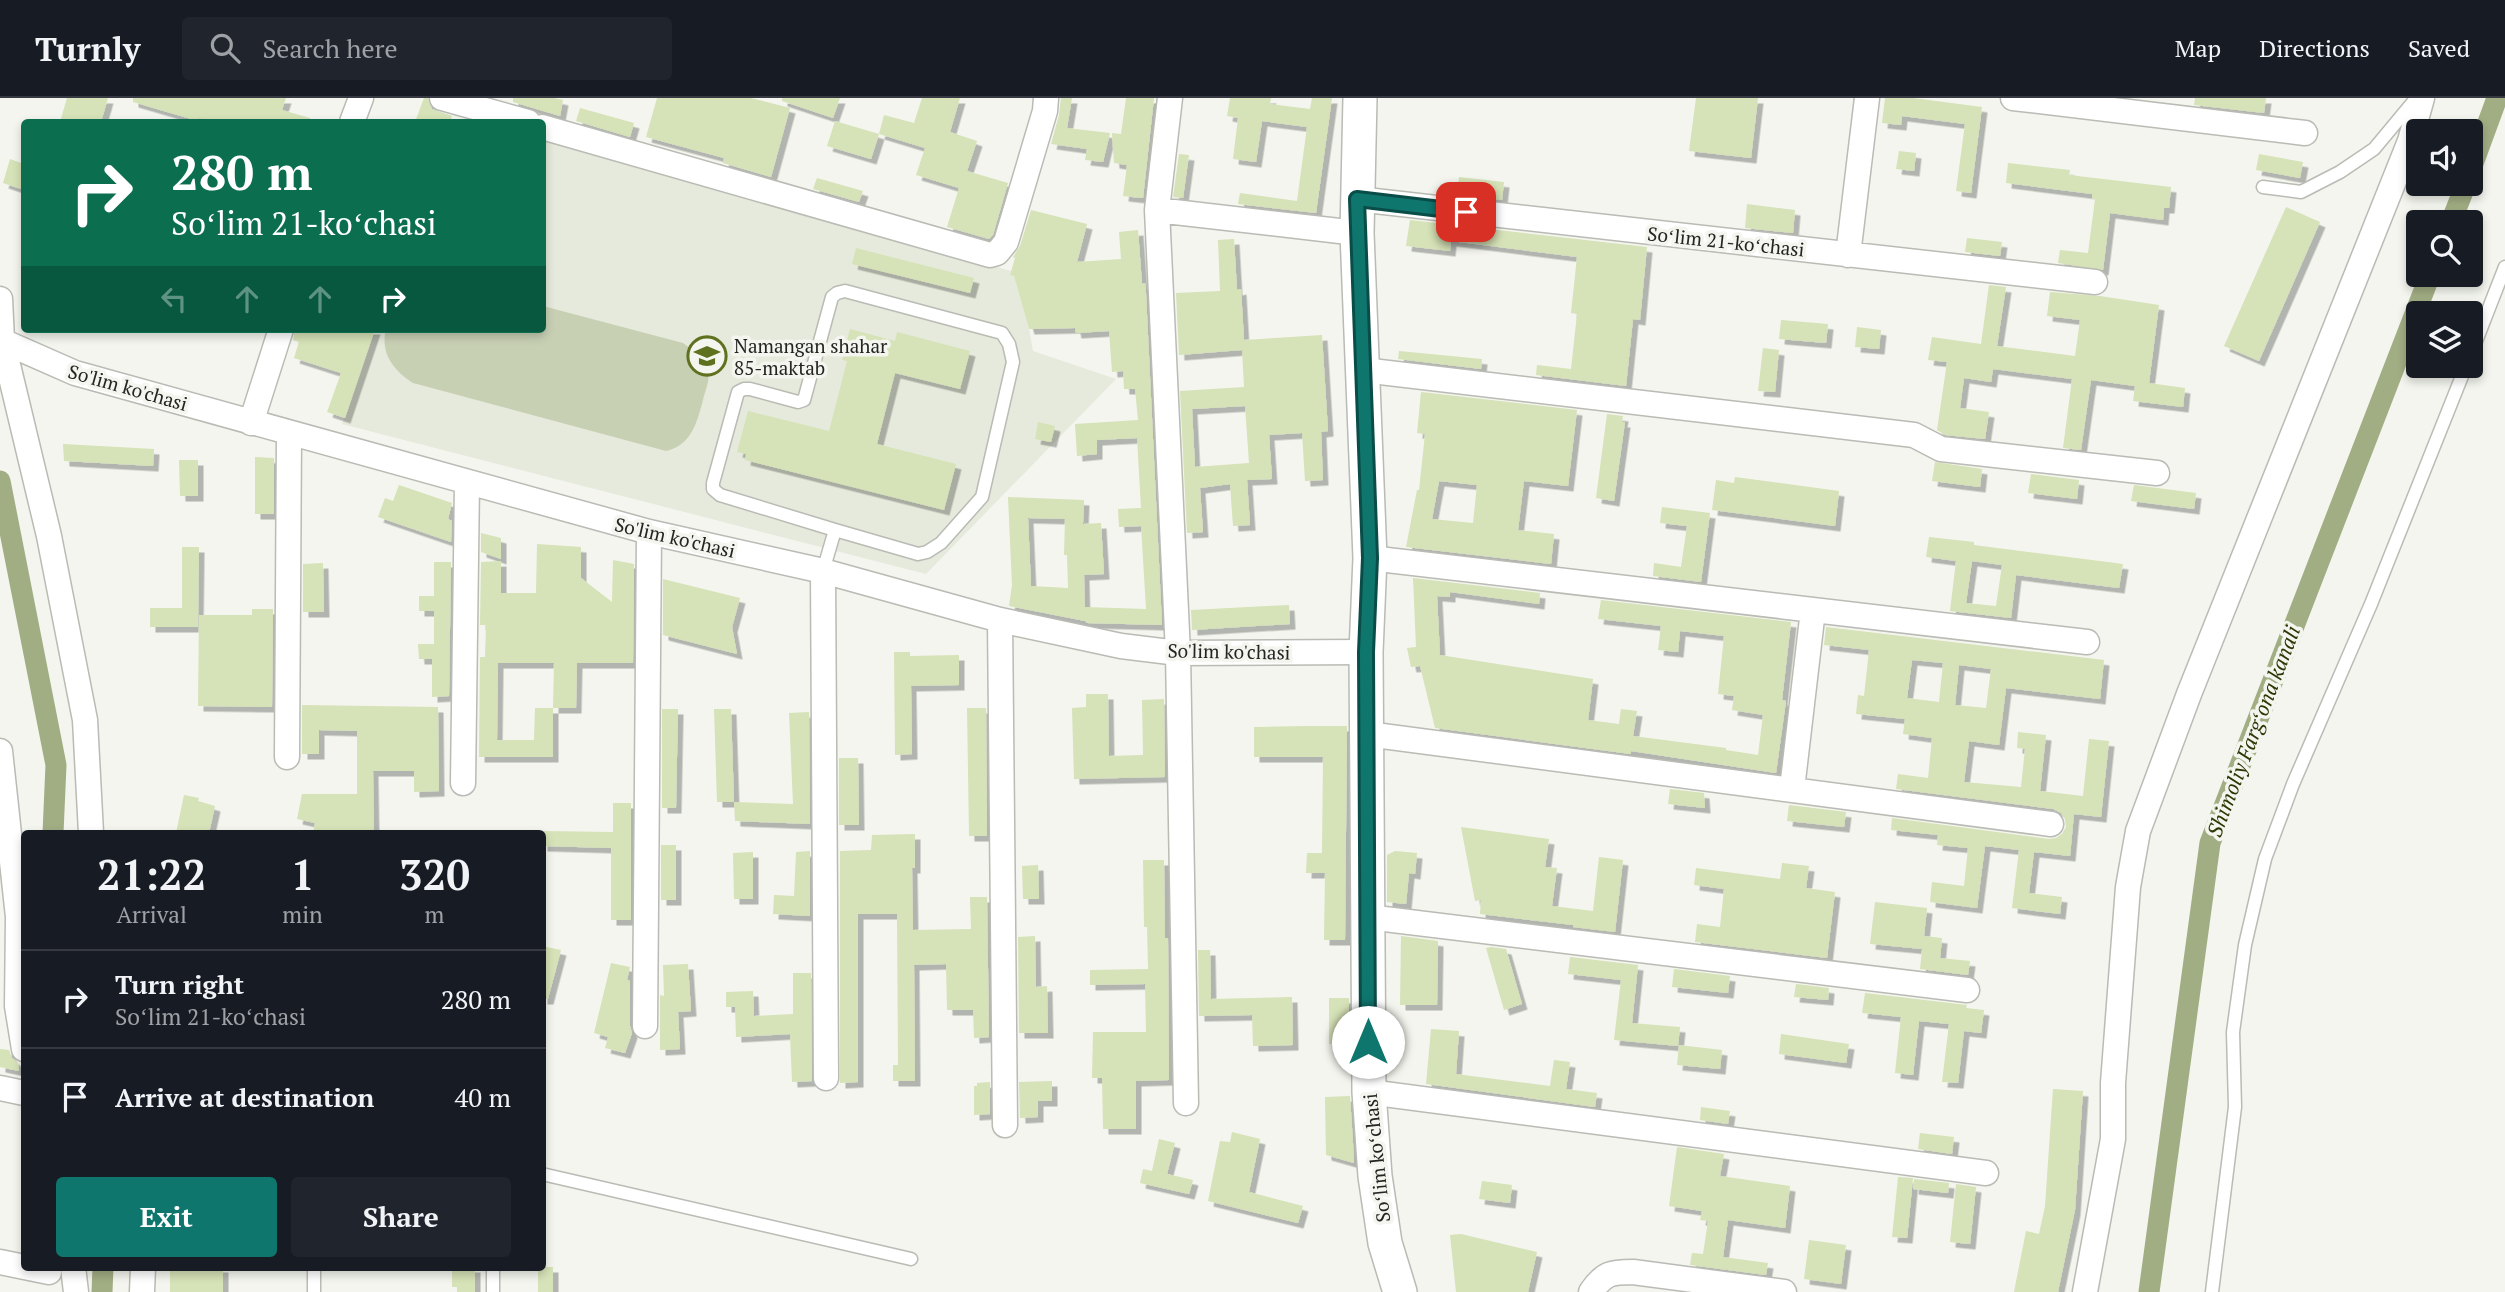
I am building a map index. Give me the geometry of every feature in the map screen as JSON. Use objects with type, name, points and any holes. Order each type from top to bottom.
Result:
[{"type":"street","points":[[353,119],[361,98]]},
{"type":"street","points":[[442,98],[517,119]]},
{"type":"street","points":[[546,128],[990,255],[997,253],[1006,242],[1045,111],[1045,98]]},
{"type":"street","points":[[1170,98],[1157,210],[1178,653],[1186,1103]]},
{"type":"street","name":"Soʻlim koʻchasi","points":[[1360,98],[1357,233],[1370,558],[1366,652],[1369,1092],[1375,1177],[1385,1244],[1400,1292]]},
{"type":"street","points":[[1848,255],[1867,98]]},
{"type":"street","points":[[2013,98],[2305,133]]},
{"type":"street","points":[[2085,1292],[2113,1139],[2113,1083],[2128,887],[2138,831],[2189,694],[2410,141],[2422,98]]},
{"type":"street","name":"Soʻlim 21-koʻchasi","points":[[1357,199],[2095,282]]},
{"type":"street","points":[[1157,210],[1357,233]]},
{"type":"street","points":[[0,299],[1,340],[49,536],[85,720],[91,830]]},
{"type":"street","points":[[251,422],[280,333]]},
{"type":"street","name":"So'lim ko'chasi","points":[[1,340],[75,373],[467,483],[649,531],[823,571],[1000,620],[1121,646],[1178,653],[1366,652]]},
{"type":"street","points":[[1363,370],[1914,435],[1941,449],[2157,474]]},
{"type":"street","points":[[287,757],[289,433]]},
{"type":"street","points":[[463,783],[467,483]]},
{"type":"street","points":[[645,1026],[649,531]]},
{"type":"street","points":[[1370,558],[2087,642]]},
{"type":"street","points":[[823,571],[827,1078]]},
{"type":"street","points":[[1791,789],[1813,610]]},
{"type":"street","points":[[1000,620],[1005,1125]]},
{"type":"street","points":[[1367,734],[2051,824]]},
{"type":"street","points":[[0,751],[8,902],[21,1031]]},
{"type":"street","points":[[1368,916],[1966,990]]},
{"type":"street","points":[[0,1088],[21,1092]]},
{"type":"street","points":[[1369,1092],[1986,1173]]},
{"type":"street","points":[[0,1262],[21,1266]]},
{"type":"street","points":[[44,1271],[49,1272]]},
{"type":"street","points":[[73,1271],[76,1292]]},
{"type":"street","points":[[142,1292],[143,1271]]},
{"type":"street","points":[[1591,1292],[1605,1276],[1614,1272],[1633,1272],[1784,1292]]},
{"type":"lane","points":[[2263,187],[2301,192],[2340,172],[2374,149],[2417,98]]},
{"type":"lane","points":[[2483,323],[2505,267]]},
{"type":"lane","points":[[845,291],[1002,334],[1009,344],[1013,362],[982,497],[942,543],[928,552],[918,554],[835,530],[716,493],[713,484],[738,392],[744,388],[797,402],[804,400],[832,297],[845,291]]},
{"type":"lane","points":[[2212,1292],[2235,1107],[2233,1032],[2245,945],[2265,859],[2293,784],[2371,604],[2461,378]]},
{"type":"lane","points":[[823,571],[835,530]]},
{"type":"lane","points":[[546,1175],[911,1259]]},
{"type":"lane","points":[[314,1271],[314,1292]]},
{"type":"lane","points":[[493,1271],[493,1292]]},
{"type":"shaded area","name":"Namangan shahar 85-maktab","points":[[546,136],[1011,271],[1033,351],[1116,379],[926,574],[342,424],[374,333],[546,333]]},
{"type":"green space","points":[[546,307],[683,343],[701,359],[708,379],[692,432],[682,444],[666,451],[413,383],[394,367],[387,353],[386,333],[546,333]]},
{"type":"building","points":[[67,98],[108,98],[102,119],[61,119]]},
{"type":"building","points":[[133,98],[286,98],[282,110],[310,119],[191,119],[133,102]]},
{"type":"building","points":[[424,98],[428,98],[432,109],[452,116],[451,119],[416,119]]},
{"type":"building","points":[[513,98],[563,100],[560,116],[513,102]]},
{"type":"building","points":[[657,98],[751,98],[790,108],[771,177],[723,163],[724,158],[646,137]]},
{"type":"building","points":[[782,98],[840,98],[833,118],[782,101]]},
{"type":"building","points":[[922,98],[960,98],[950,132],[977,141],[967,171],[1008,183],[993,235],[989,239],[947,227],[959,188],[916,175],[925,148],[879,134],[884,115],[914,123]]},
{"type":"building","points":[[1061,98],[1072,98],[1067,128],[1110,133],[1103,162],[1085,160],[1087,149],[1051,144]]},
{"type":"building","points":[[1126,98],[1154,98],[1143,198],[1123,196],[1127,165],[1114,163],[1112,133],[1121,134]]},
{"type":"building","points":[[1230,98],[1271,98],[1270,104],[1310,109],[1312,98],[1332,98],[1316,213],[1238,204],[1240,193],[1297,201],[1307,127],[1262,121],[1256,162],[1233,159],[1238,118],[1227,116]]},
{"type":"building","points":[[1696,98],[1758,98],[1751,158],[1689,151]]},
{"type":"building","points":[[1885,98],[1913,98],[1982,107],[1971,193],[1956,191],[1965,124],[1902,116],[1901,125],[1882,123]]},
{"type":"building","points":[[2195,98],[2266,98],[2264,113],[2194,105]]},
{"type":"building","points":[[580,108],[634,123],[630,137],[576,121]]},
{"type":"building","points":[[835,121],[879,134],[871,159],[827,146]]},
{"type":"building","points":[[1899,151],[1916,153],[1914,171],[1896,169]]},
{"type":"building","points":[[1179,154],[1189,155],[1183,198],[1173,197]]},
{"type":"building","points":[[2259,154],[2303,162],[2300,178],[2256,170]]},
{"type":"building","points":[[10,159],[21,163],[21,189],[3,183]]},
{"type":"building","points":[[2008,163],[2070,170],[2069,175],[2171,187],[2169,208],[2164,208],[2163,220],[2110,213],[2103,270],[2058,263],[2060,250],[2088,253],[2095,199],[2092,199],[2092,194],[2006,183]]},
{"type":"building","points":[[1459,177],[1504,182],[1502,200],[1457,195]]},
{"type":"building","points":[[817,178],[863,191],[859,202],[813,189]]},
{"type":"building","points":[[1747,204],[1795,210],[1793,233],[1745,228]]},
{"type":"building","points":[[2286,207],[2320,222],[2259,361],[2224,346]]},
{"type":"building","points":[[1031,210],[1087,224],[1077,262],[1121,259],[1119,232],[1138,230],[1142,284],[1145,283],[1146,293],[1162,625],[1087,623],[1009,606],[1012,585],[1008,497],[1084,500],[1083,524],[1101,523],[1104,574],[1084,575],[1085,614],[1085,607],[1146,609],[1141,526],[1119,527],[1118,509],[1141,508],[1137,438],[1097,440],[1097,454],[1077,456],[1075,424],[1138,420],[1135,389],[1124,389],[1123,371],[1112,372],[1109,331],[1076,333],[1075,328],[1029,329],[1014,276],[1010,275],[1015,258],[1013,257],[1020,246]],"holes":[[[1028,518],[1065,519],[1064,555],[1067,555],[1068,588],[1031,586]]]},
{"type":"building","points":[[1410,220],[1647,247],[1640,320],[1633,319],[1626,386],[1536,375],[1537,365],[1571,369],[1577,314],[1571,313],[1577,257],[1451,241],[1450,251],[1406,246]]},
{"type":"building","points":[[1967,238],[2002,242],[2000,256],[1965,252]]},
{"type":"building","points":[[1234,239],[1244,340],[1322,335],[1328,431],[1321,432],[1323,480],[1305,481],[1302,433],[1269,435],[1272,479],[1247,480],[1250,525],[1233,526],[1230,484],[1200,488],[1203,532],[1187,533],[1180,391],[1244,387],[1242,350],[1179,355],[1176,293],[1220,291],[1218,240]],"holes":[[[1245,406],[1249,463],[1195,467],[1192,409]]]},
{"type":"building","points":[[856,248],[974,278],[970,293],[852,264]]},
{"type":"building","points":[[1989,285],[2006,287],[1997,346],[2075,356],[2080,320],[2047,316],[2050,292],[2159,305],[2149,383],[2185,388],[2183,407],[2133,401],[2135,386],[2091,380],[2081,450],[2063,448],[2072,379],[1993,369],[1991,382],[1964,378],[1960,408],[1989,412],[1985,439],[1945,435],[1937,430],[1947,362],[1928,360],[1932,337],[1981,344]]},
{"type":"building","points":[[1781,320],[1828,324],[1826,343],[1779,339]]},
{"type":"building","points":[[1857,327],[1881,330],[1879,349],[1855,347]]},
{"type":"building","points":[[850,329],[895,341],[897,332],[970,351],[960,389],[895,373],[877,444],[956,464],[944,510],[745,460],[746,454],[737,452],[748,411],[829,431],[847,361],[842,360]]},
{"type":"building","points":[[294,333],[374,333],[345,418],[327,412],[341,373],[294,358],[299,342],[293,340]]},
{"type":"building","points":[[1763,348],[1779,350],[1775,392],[1758,391]]},
{"type":"building","points":[[1399,351],[1482,359],[1481,369],[1398,359]]},
{"type":"building","points":[[1421,392],[1577,410],[1568,486],[1524,481],[1518,530],[1554,534],[1551,564],[1406,547],[1419,490],[1425,434],[1417,433]],"holes":[[[1439,481],[1477,485],[1473,523],[1432,519]]]},
{"type":"building","points":[[1607,414],[1623,416],[1622,422],[1625,422],[1614,501],[1596,498]]},
{"type":"building","points":[[1038,422],[1055,426],[1051,442],[1035,439]]},
{"type":"building","points":[[63,444],[154,449],[153,466],[64,461]]},
{"type":"building","points":[[255,457],[274,458],[274,514],[255,514]]},
{"type":"building","points":[[179,460],[198,460],[198,496],[180,496]]},
{"type":"building","points":[[1935,462],[1982,469],[1980,487],[1932,481]]},
{"type":"building","points":[[2031,474],[2079,480],[2077,499],[2028,493]]},
{"type":"building","points":[[1735,477],[1839,491],[1835,526],[1712,510],[1716,480],[1734,483]]},
{"type":"building","points":[[399,485],[452,503],[448,519],[452,521],[451,542],[378,517],[385,498],[393,501]]},
{"type":"building","points":[[2134,485],[2196,493],[2194,509],[2131,501]]},
{"type":"building","points":[[1662,507],[1710,513],[1701,582],[1653,576],[1654,563],[1681,567],[1687,526],[1660,523]]},
{"type":"building","points":[[481,533],[501,538],[501,559],[481,552]]},
{"type":"building","points":[[1929,537],[2123,564],[2119,588],[2016,575],[2011,618],[1950,611],[1956,561],[1926,557]],"holes":[[[1972,561],[2002,565],[1996,606],[1966,603]]]},
{"type":"building","points":[[537,544],[581,547],[581,578],[612,602],[613,560],[634,564],[633,663],[577,663],[576,708],[553,708],[553,757],[479,757],[480,657],[485,657],[486,625],[480,625],[481,562],[501,561],[501,593],[536,593]],"holes":[[[498,663],[554,663],[553,708],[535,708],[534,740],[497,740]]]},
{"type":"building","points":[[182,547],[199,547],[198,627],[150,627],[150,608],[182,608]]},
{"type":"building","points":[[434,562],[451,562],[449,696],[432,697],[432,659],[419,659],[418,644],[434,644],[434,611],[419,611],[419,596],[434,596]]},
{"type":"building","points":[[323,563],[324,612],[303,612],[303,564]]},
{"type":"building","points":[[1413,578],[1540,593],[1539,604],[1450,592],[1450,597],[1437,596],[1440,655],[1593,679],[1588,720],[1619,724],[1621,709],[1637,711],[1633,736],[1726,748],[1758,755],[1763,715],[1732,710],[1734,696],[1718,694],[1724,636],[1680,631],[1678,652],[1658,650],[1661,626],[1598,619],[1601,600],[1791,622],[1782,700],[1786,701],[1776,773],[1631,751],[1631,754],[1435,728],[1420,666],[1411,667],[1407,648],[1416,647]]},
{"type":"building","points":[[663,579],[740,598],[732,627],[737,654],[663,635]]},
{"type":"building","points":[[1289,605],[1290,624],[1192,630],[1191,610]]},
{"type":"building","points":[[252,609],[273,609],[272,707],[198,706],[199,615],[252,615]]},
{"type":"building","points":[[1826,627],[2104,660],[2100,699],[2006,688],[1999,745],[1969,741],[1964,782],[2021,787],[2025,749],[2017,748],[2018,732],[2046,735],[2040,791],[2083,796],[2089,739],[2109,741],[2101,817],[2074,814],[2070,856],[2034,852],[2029,893],[2062,897],[2060,914],[2012,908],[2019,850],[1985,846],[1977,908],[1930,902],[1932,882],[1964,886],[1968,848],[1937,845],[1938,835],[1891,830],[1892,818],[2049,839],[2062,834],[2066,827],[2065,819],[2053,809],[1896,789],[1898,774],[1928,778],[1932,738],[1903,734],[1905,719],[1856,714],[1858,695],[1864,696],[1869,650],[1824,645]],"holes":[[[1912,660],[1943,663],[1939,702],[1907,698]],[[1959,665],[1991,669],[1986,708],[1955,705]]]},
{"type":"building","points":[[894,652],[910,652],[910,656],[959,655],[959,685],[911,686],[912,754],[895,755]]},
{"type":"building","points":[[1086,694],[1108,694],[1109,756],[1143,755],[1142,700],[1164,699],[1165,777],[1074,779],[1072,708],[1086,707]]},
{"type":"building","points":[[302,705],[438,707],[439,791],[414,792],[414,771],[373,771],[374,830],[314,830],[315,823],[297,819],[302,794],[357,794],[357,731],[319,730],[319,754],[302,754]]},
{"type":"building","points":[[967,708],[986,708],[987,836],[969,836]]},
{"type":"building","points":[[662,709],[678,709],[676,808],[662,808]]},
{"type":"building","points":[[714,709],[731,709],[734,802],[717,802]]},
{"type":"building","points":[[809,712],[810,824],[735,821],[734,802],[793,804],[789,713]]},
{"type":"building","points":[[1347,726],[1345,940],[1324,940],[1325,873],[1306,873],[1307,853],[1322,853],[1323,757],[1254,757],[1254,727]]},
{"type":"building","points":[[839,758],[858,758],[859,825],[839,825]]},
{"type":"building","points":[[1670,789],[1704,793],[1705,808],[1668,804]]},
{"type":"building","points":[[184,795],[199,798],[198,801],[215,806],[210,830],[177,830]]},
{"type":"building","points":[[613,803],[631,803],[631,920],[611,920],[611,848],[546,846],[546,831],[613,832]]},
{"type":"building","points":[[1789,805],[1846,812],[1844,827],[1787,821]]},
{"type":"building","points":[[1461,827],[1549,839],[1545,867],[1557,868],[1552,906],[1593,911],[1599,857],[1623,860],[1615,932],[1480,914],[1481,900],[1475,901]]},
{"type":"building","points":[[915,834],[915,868],[912,868],[913,930],[971,929],[970,897],[987,897],[989,1037],[974,1038],[973,1010],[947,1010],[946,964],[914,965],[915,1081],[893,1081],[893,1065],[898,1065],[897,914],[858,914],[858,1082],[840,1083],[840,851],[871,850],[872,835]]},
{"type":"building","points":[[661,845],[676,845],[676,900],[661,900]]},
{"type":"building","points":[[810,851],[810,916],[773,914],[774,895],[794,896],[796,852]]},
{"type":"building","points":[[1395,851],[1417,853],[1415,874],[1409,873],[1406,904],[1387,902],[1387,855]]},
{"type":"building","points":[[753,852],[753,899],[734,899],[733,853]]},
{"type":"building","points":[[1143,860],[1164,860],[1165,938],[1168,938],[1169,1080],[1136,1081],[1136,1129],[1103,1129],[1102,1078],[1092,1078],[1093,1032],[1146,1032],[1145,984],[1090,985],[1090,970],[1148,969]]},
{"type":"building","points":[[1782,863],[1809,866],[1806,888],[1835,892],[1827,958],[1695,942],[1697,924],[1720,927],[1724,889],[1694,885],[1696,868],[1780,879]]},
{"type":"building","points":[[1038,865],[1039,899],[1023,899],[1022,866]]},
{"type":"building","points":[[1875,902],[1927,908],[1924,936],[1942,938],[1940,958],[1970,961],[1968,975],[1920,969],[1923,940],[1922,949],[1870,944]]},
{"type":"building","points":[[1035,936],[1036,987],[1047,986],[1048,1033],[1019,1033],[1018,937]]},
{"type":"building","points":[[1401,936],[1438,941],[1437,1005],[1400,1005]]},
{"type":"building","points":[[546,947],[561,950],[546,999]]},
{"type":"building","points":[[1486,948],[1506,949],[1522,1004],[1504,1010]]},
{"type":"building","points":[[1198,950],[1210,950],[1211,999],[1292,997],[1293,1045],[1253,1046],[1252,1015],[1199,1016]]},
{"type":"building","points":[[1570,957],[1638,965],[1632,1023],[1680,1027],[1678,1046],[1614,1040],[1621,980],[1568,974]]},
{"type":"building","points":[[611,963],[630,967],[627,980],[630,981],[632,1033],[625,1053],[605,1048],[608,1037],[594,1033]]},
{"type":"building","points":[[688,964],[691,1011],[678,1012],[680,1049],[660,1050],[663,965]]},
{"type":"building","points":[[1674,969],[1730,976],[1728,993],[1672,987]]},
{"type":"building","points":[[793,973],[811,973],[812,1081],[792,1082],[790,1034],[736,1037],[735,1007],[726,1007],[726,992],[753,991],[754,1016],[793,1014]]},
{"type":"building","points":[[1796,984],[1829,988],[1828,1000],[1794,997]]},
{"type":"building","points":[[1865,993],[1967,1005],[1966,1008],[1984,1010],[1981,1033],[1964,1031],[1958,1083],[1942,1082],[1949,1024],[1919,1021],[1913,1075],[1895,1073],[1901,1017],[1862,1013]]},
{"type":"building","points":[[1329,998],[1349,998],[1349,1044],[1329,1044]]},
{"type":"building","points":[[1431,1029],[1459,1031],[1456,1074],[1550,1086],[1554,1060],[1570,1062],[1566,1089],[1597,1093],[1595,1107],[1426,1084]]},
{"type":"building","points":[[1781,1034],[1849,1044],[1846,1063],[1779,1054]]},
{"type":"building","points":[[1679,1045],[1722,1050],[1720,1069],[1677,1065]]},
{"type":"building","points":[[0,1049],[9,1050],[18,1063],[19,1071],[0,1067]]},
{"type":"building","points":[[1052,1081],[1052,1101],[1038,1101],[1038,1117],[1020,1118],[1019,1082]]},
{"type":"building","points":[[990,1082],[990,1114],[974,1115],[974,1086],[977,1086],[977,1083]]},
{"type":"building","points":[[2053,1089],[2083,1091],[2075,1210],[2058,1292],[2014,1292],[2026,1231],[2039,1234],[2045,1206]]},
{"type":"building","points":[[1350,1096],[1354,1163],[1326,1155],[1325,1097]]},
{"type":"building","points":[[1701,1107],[1730,1111],[1728,1124],[1700,1120]]},
{"type":"building","points":[[1232,1132],[1260,1139],[1249,1192],[1303,1206],[1298,1223],[1208,1201],[1220,1141],[1230,1142]]},
{"type":"building","points":[[1920,1133],[1954,1137],[1952,1154],[1918,1149]]},
{"type":"building","points":[[1159,1139],[1175,1143],[1167,1174],[1193,1180],[1189,1194],[1140,1183],[1143,1169],[1152,1171]]},
{"type":"building","points":[[1677,1147],[1724,1154],[1720,1176],[1790,1186],[1785,1228],[1728,1220],[1723,1257],[1768,1263],[1766,1275],[1690,1265],[1692,1253],[1703,1254],[1708,1221],[1700,1220],[1702,1211],[1669,1206]]},
{"type":"building","points":[[1898,1177],[1913,1178],[1907,1238],[1892,1237]]},
{"type":"building","points":[[1914,1179],[1949,1183],[1948,1193],[1913,1189]]},
{"type":"building","points":[[1482,1181],[1512,1185],[1510,1203],[1479,1199]]},
{"type":"building","points":[[1956,1184],[1976,1187],[1970,1244],[1950,1242]]},
{"type":"building","points":[[1461,1234],[1537,1252],[1528,1292],[1456,1292],[1450,1235]]},
{"type":"building","points":[[1809,1240],[1846,1245],[1841,1284],[1804,1279]]},
{"type":"building","points":[[553,1267],[553,1292],[538,1292],[538,1271]]},
{"type":"building","points":[[170,1271],[223,1271],[223,1292],[170,1292]]},
{"type":"building","points":[[452,1271],[475,1271],[475,1292],[457,1292],[457,1287],[452,1287]]},
{"type":"waterway","name":"Shimoliy Fargʻona kanali","points":[[2483,136],[2497,98]]},
{"type":"waterway","name":"Shimoliy Fargʻona kanali","points":[[2456,210],[2461,196]]},
{"type":"waterway","name":"Shimoliy Fargʻona kanali","points":[[2149,1292],[2210,843],[2425,287]]},
{"type":"waterway","points":[[0,481],[56,765],[53,830]]},
{"type":"waterway","points":[[102,1292],[103,1271]]},
{"type":"place","name":"Namangan shahar 85-maktab","points":[[707,356]]},
{"type":"route","points":[[1368,1042],[1366,652],[1370,558],[1357,199],[1466,212]]}]
